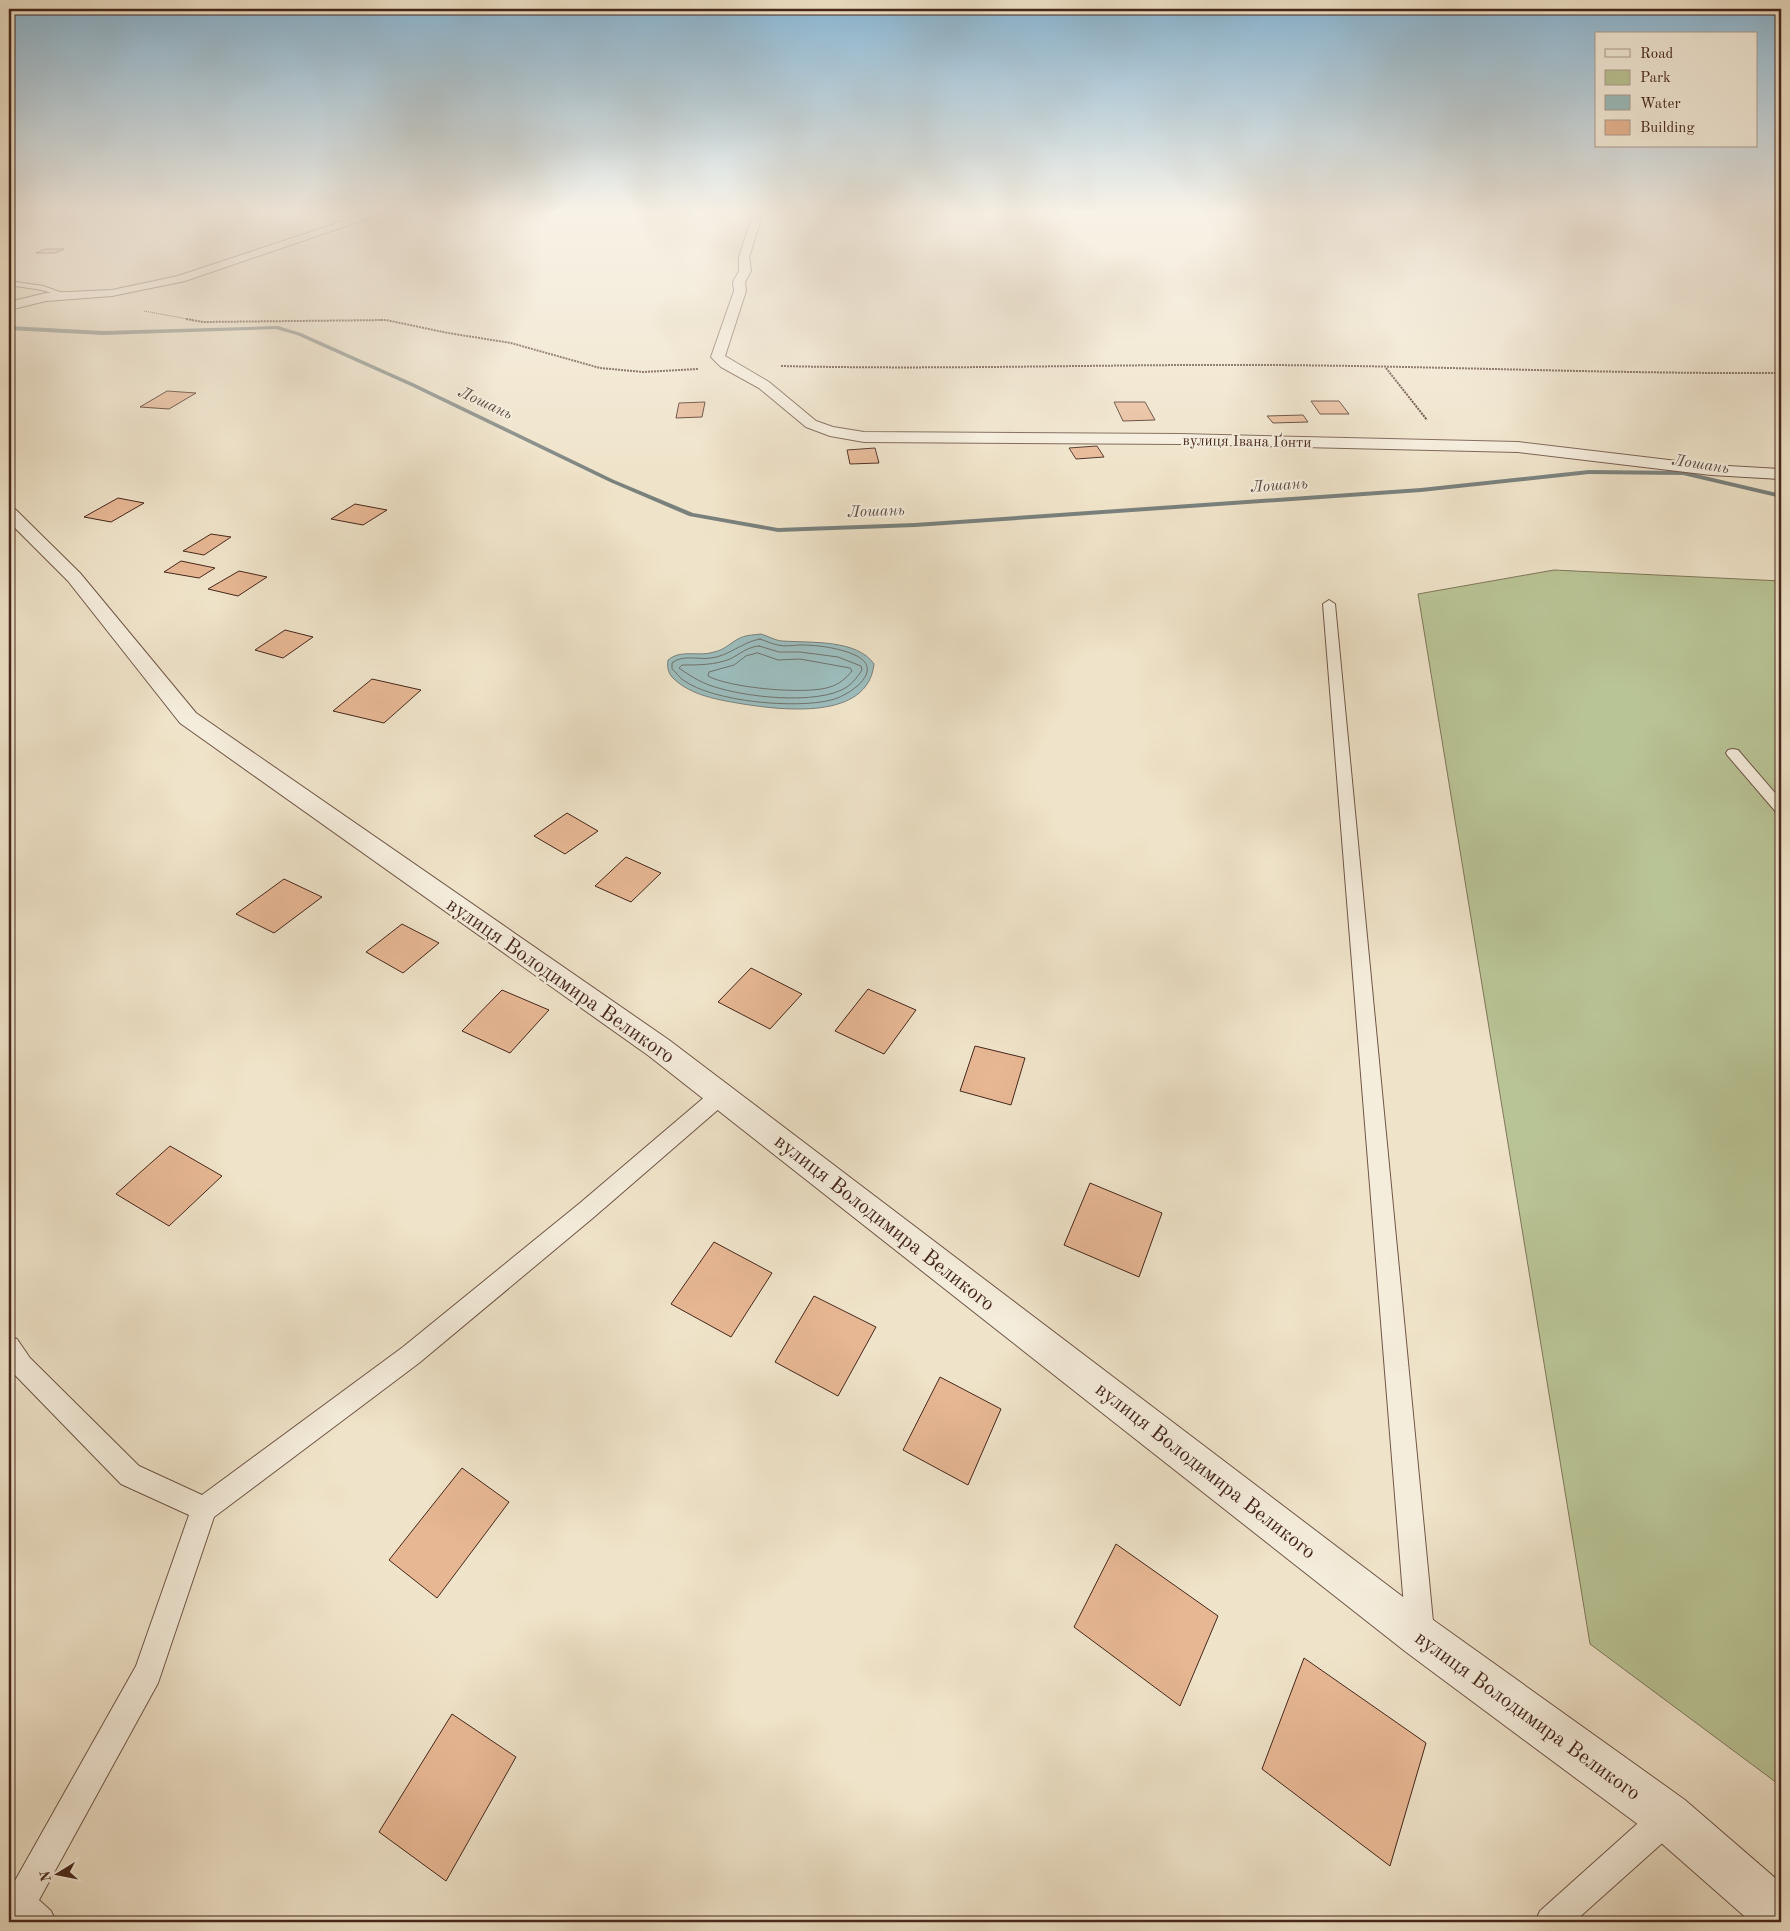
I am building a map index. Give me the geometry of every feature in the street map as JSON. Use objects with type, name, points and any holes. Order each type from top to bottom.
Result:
[{"type":"street","points":[[9,306],[33,300]]},
{"type":"street","points":[[732,366],[722,363],[718,356],[737,300]]},
{"type":"street","name":"вулиця Івана Ґонти","points":[[732,366],[770,388],[809,424],[823,430],[864,437],[1180,439],[1392,445],[1448,444],[1518,447],[1711,470],[1781,474]]},
{"type":"street","name":"вулиця Володимира Великого","points":[[9,514],[74,577],[188,718],[659,1048],[1421,1637],[1668,1817],[1781,1916]]},
{"type":"lane","points":[[1330,604],[1421,1637]]},
{"type":"lane","points":[[1733,753],[1781,809]]},
{"type":"lane","points":[[23,1909],[148,1673],[204,1509],[411,1355],[587,1210],[721,1095]]},
{"type":"lane","points":[[9,1347],[22,1366],[130,1475],[204,1509]]},
{"type":"lane","points":[[1551,1922],[1668,1817]]},
{"type":"path","points":[[142,311],[203,322],[386,320],[448,333],[511,343],[582,363],[624,371],[661,372],[762,365],[881,368],[1267,365],[1695,374],[1780,373]]},
{"type":"path","points":[[1385,368],[1448,444]]},
{"type":"green space","points":[[1554,570],[1781,581],[1781,1786],[1590,1644],[1418,594]]},
{"type":"water","points":[[761,634],[780,641],[832,644],[856,650],[874,664],[868,682],[856,695],[840,703],[821,708],[779,708],[743,704],[706,696],[680,684],[669,672],[668,660],[673,657],[684,654],[702,654],[718,651],[741,638]]},
{"type":"building","points":[[167,391],[196,393],[169,409],[140,407]]},
{"type":"building","points":[[1311,401],[1339,401],[1349,414],[1320,414]]},
{"type":"building","points":[[705,402],[702,417],[676,418],[679,403]]},
{"type":"building","points":[[1114,402],[1145,402],[1155,420],[1123,421]]},
{"type":"building","points":[[1303,415],[1308,422],[1273,423],[1267,416]]},
{"type":"building","points":[[1097,446],[1104,457],[1076,459],[1069,448]]},
{"type":"building","points":[[875,448],[879,463],[850,464],[847,450]]},
{"type":"building","points":[[118,498],[144,503],[111,522],[84,517]]},
{"type":"building","points":[[355,504],[387,510],[363,525],[331,519]]},
{"type":"building","points":[[211,534],[231,537],[204,555],[183,551]]},
{"type":"building","points":[[181,561],[215,568],[199,578],[164,572]]},
{"type":"building","points":[[239,571],[267,577],[238,596],[208,589]]},
{"type":"building","points":[[285,630],[313,637],[283,658],[255,650]]},
{"type":"building","points":[[372,679],[421,690],[384,723],[333,711]]},
{"type":"building","points":[[567,813],[598,831],[565,854],[534,836]]},
{"type":"building","points":[[626,857],[661,873],[631,902],[595,886]]},
{"type":"building","points":[[284,879],[322,897],[274,933],[236,914]]},
{"type":"building","points":[[402,924],[439,943],[403,973],[366,952]]},
{"type":"building","points":[[751,968],[802,994],[770,1029],[718,1002]]},
{"type":"building","points":[[868,989],[916,1010],[884,1054],[835,1031]]},
{"type":"building","points":[[502,990],[549,1010],[510,1053],[462,1031]]},
{"type":"building","points":[[975,1046],[1025,1058],[1011,1105],[960,1091]]},
{"type":"building","points":[[170,1146],[222,1176],[169,1226],[116,1194]]},
{"type":"building","points":[[1090,1183],[1162,1213],[1139,1277],[1064,1245]]},
{"type":"building","points":[[714,1242],[772,1273],[731,1337],[671,1304]]},
{"type":"building","points":[[814,1296],[876,1327],[838,1396],[775,1362]]},
{"type":"building","points":[[940,1377],[1001,1409],[968,1485],[903,1450]]},
{"type":"building","points":[[462,1468],[509,1502],[437,1598],[389,1560]]},
{"type":"building","points":[[1116,1544],[1218,1616],[1180,1706],[1074,1627]]},
{"type":"building","points":[[1304,1658],[1426,1743],[1390,1866],[1262,1769]]},
{"type":"building","points":[[452,1714],[516,1757],[446,1881],[379,1832]]},
{"type":"waterway","name":"Лошань","points":[[9,328],[103,333],[276,327],[299,334],[413,385],[612,481],[691,515],[778,530],[915,525],[1421,490],[1589,472],[1683,473],[1781,496]]}]
